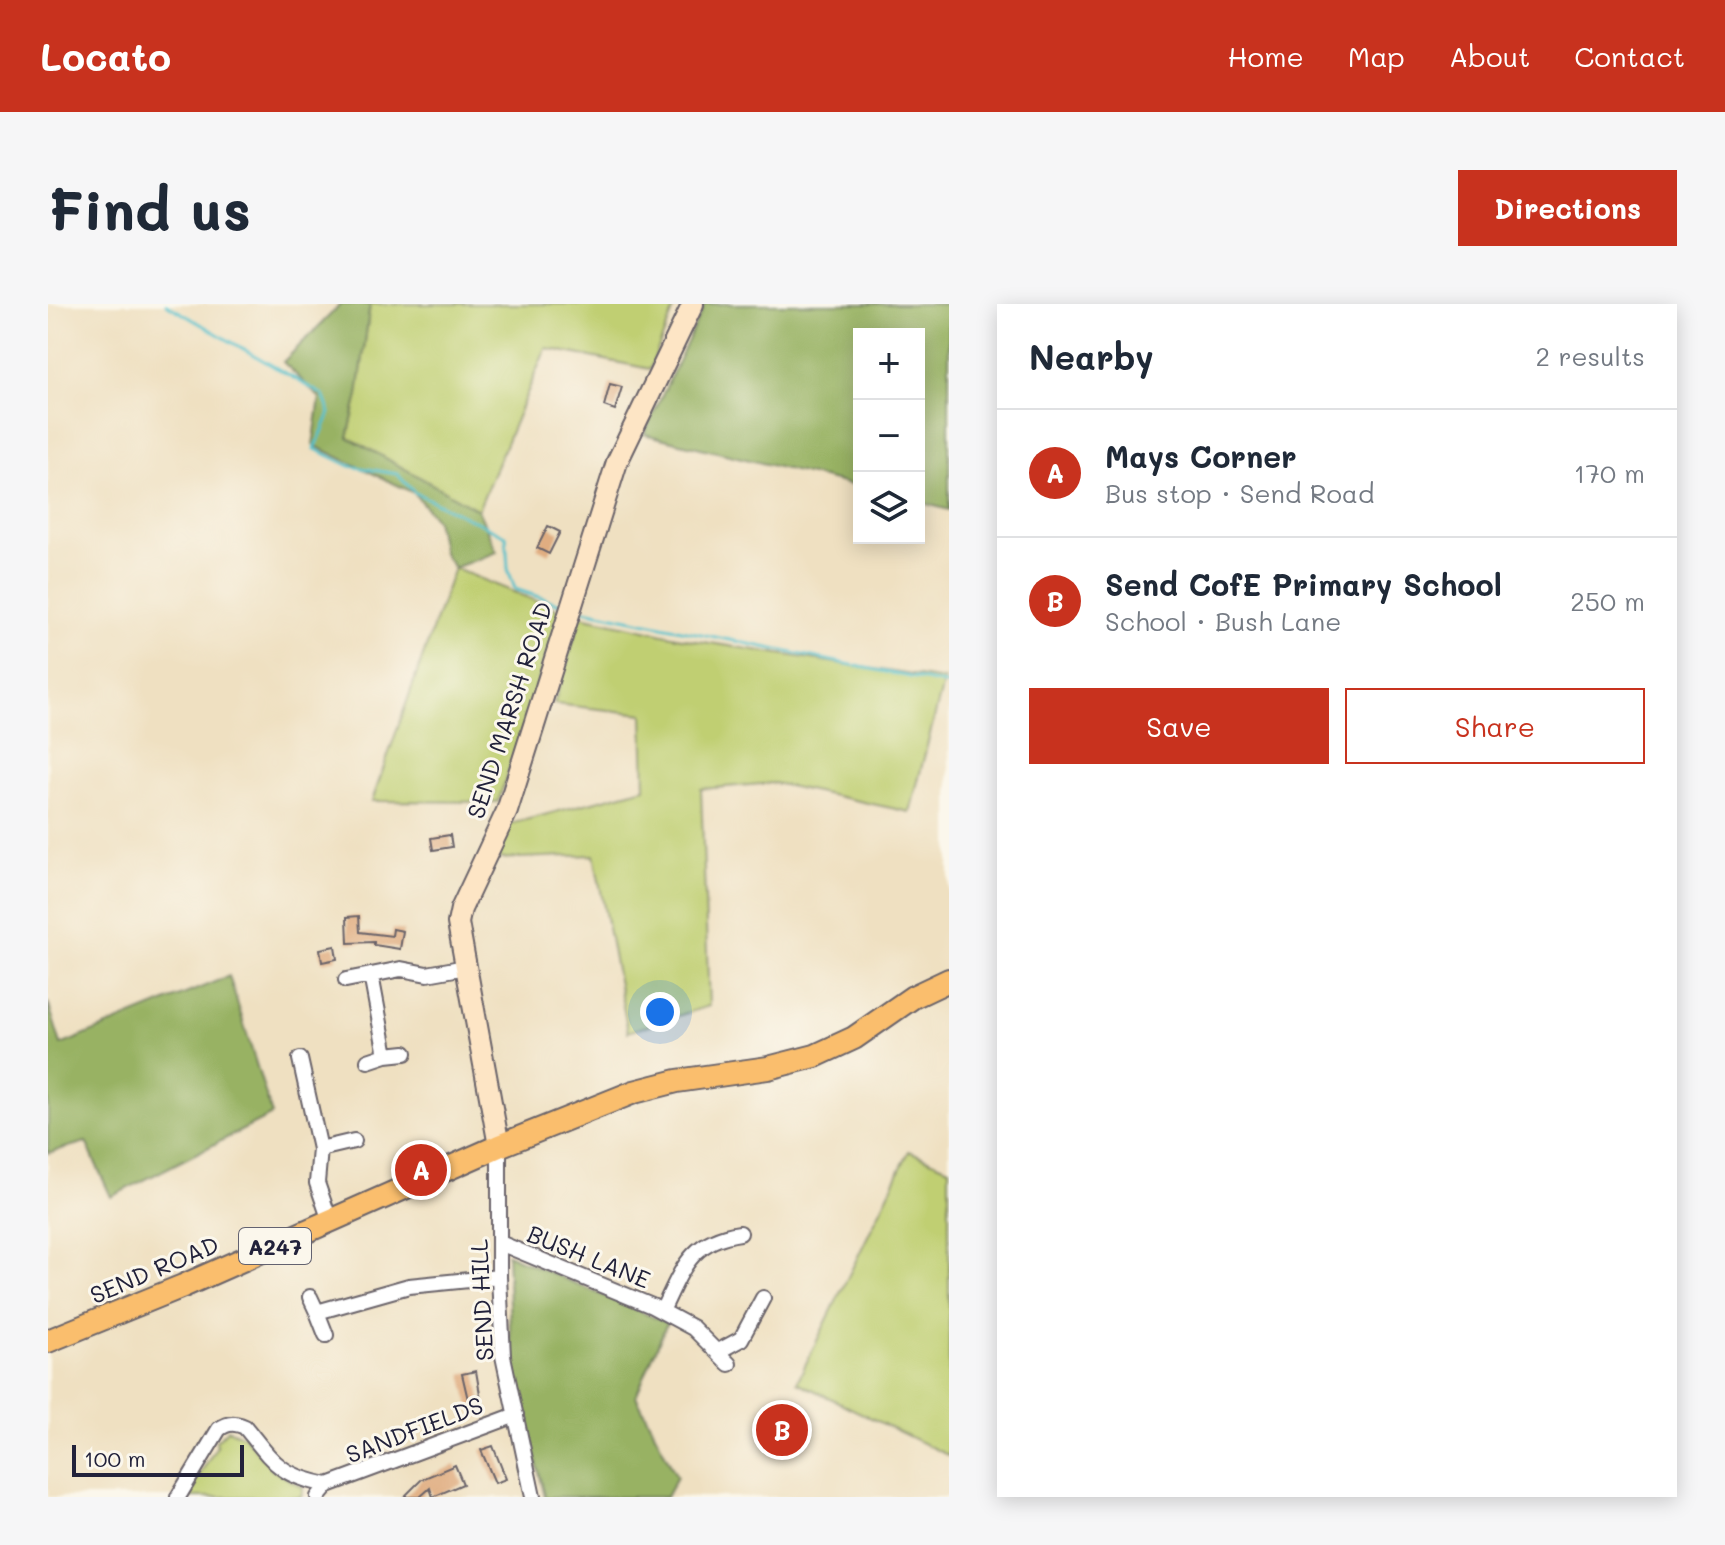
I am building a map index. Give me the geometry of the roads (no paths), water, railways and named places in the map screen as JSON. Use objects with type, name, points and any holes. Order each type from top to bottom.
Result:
[{"type":"main road","name":"SEND MARSH ROAD","points":[[499,1146],[458,923],[461,909],[507,811],[617,462],[693,304]]},
{"type":"main road","name":"A247","points":[[499,1146],[634,1092],[677,1081],[768,1068],[815,1056],[854,1038],[913,997],[949,980]]},
{"type":"main road","name":"SEND ROAD","points":[[48,1341],[183,1286],[499,1146]]},
{"type":"street","points":[[346,980],[403,963],[427,974],[466,967]]},
{"type":"street","points":[[371,975],[386,1055]]},
{"type":"street","points":[[368,1061],[405,1053]]},
{"type":"street","points":[[300,1059],[320,1149],[317,1183],[330,1221]]},
{"type":"street","points":[[320,1149],[354,1141]]},
{"type":"street","name":"SEND HILL","points":[[499,1146],[499,1277],[503,1356],[533,1497]]},
{"type":"street","name":"BUSH LANE","points":[[662,1311],[679,1275],[697,1251],[716,1236],[740,1233]]},
{"type":"street","name":"BUSH LANE","points":[[500,1243],[662,1311],[693,1328],[729,1364]]},
{"type":"street","points":[[317,1312],[409,1286],[499,1277]]},
{"type":"street","points":[[310,1297],[326,1335]]},
{"type":"street","points":[[717,1352],[741,1339],[763,1298]]},
{"type":"street","name":"SANDFIELDS","points":[[318,1497],[328,1485],[516,1415]]},
{"type":"street","name":"SANDFIELDS","points":[[178,1497],[219,1429],[236,1423],[245,1427],[275,1464],[293,1477],[328,1485]]},
{"type":"waterway","points":[[166,304],[323,395],[330,413],[315,449],[350,466],[397,474],[414,492],[506,536],[508,569],[515,589],[563,605]]},
{"type":"waterway","points":[[580,609],[949,685]]},
{"type":"place","name":"Mays Corner","points":[[421,1170]]},
{"type":"place","name":"Send CofE Primary School","points":[[782,1430]]}]
